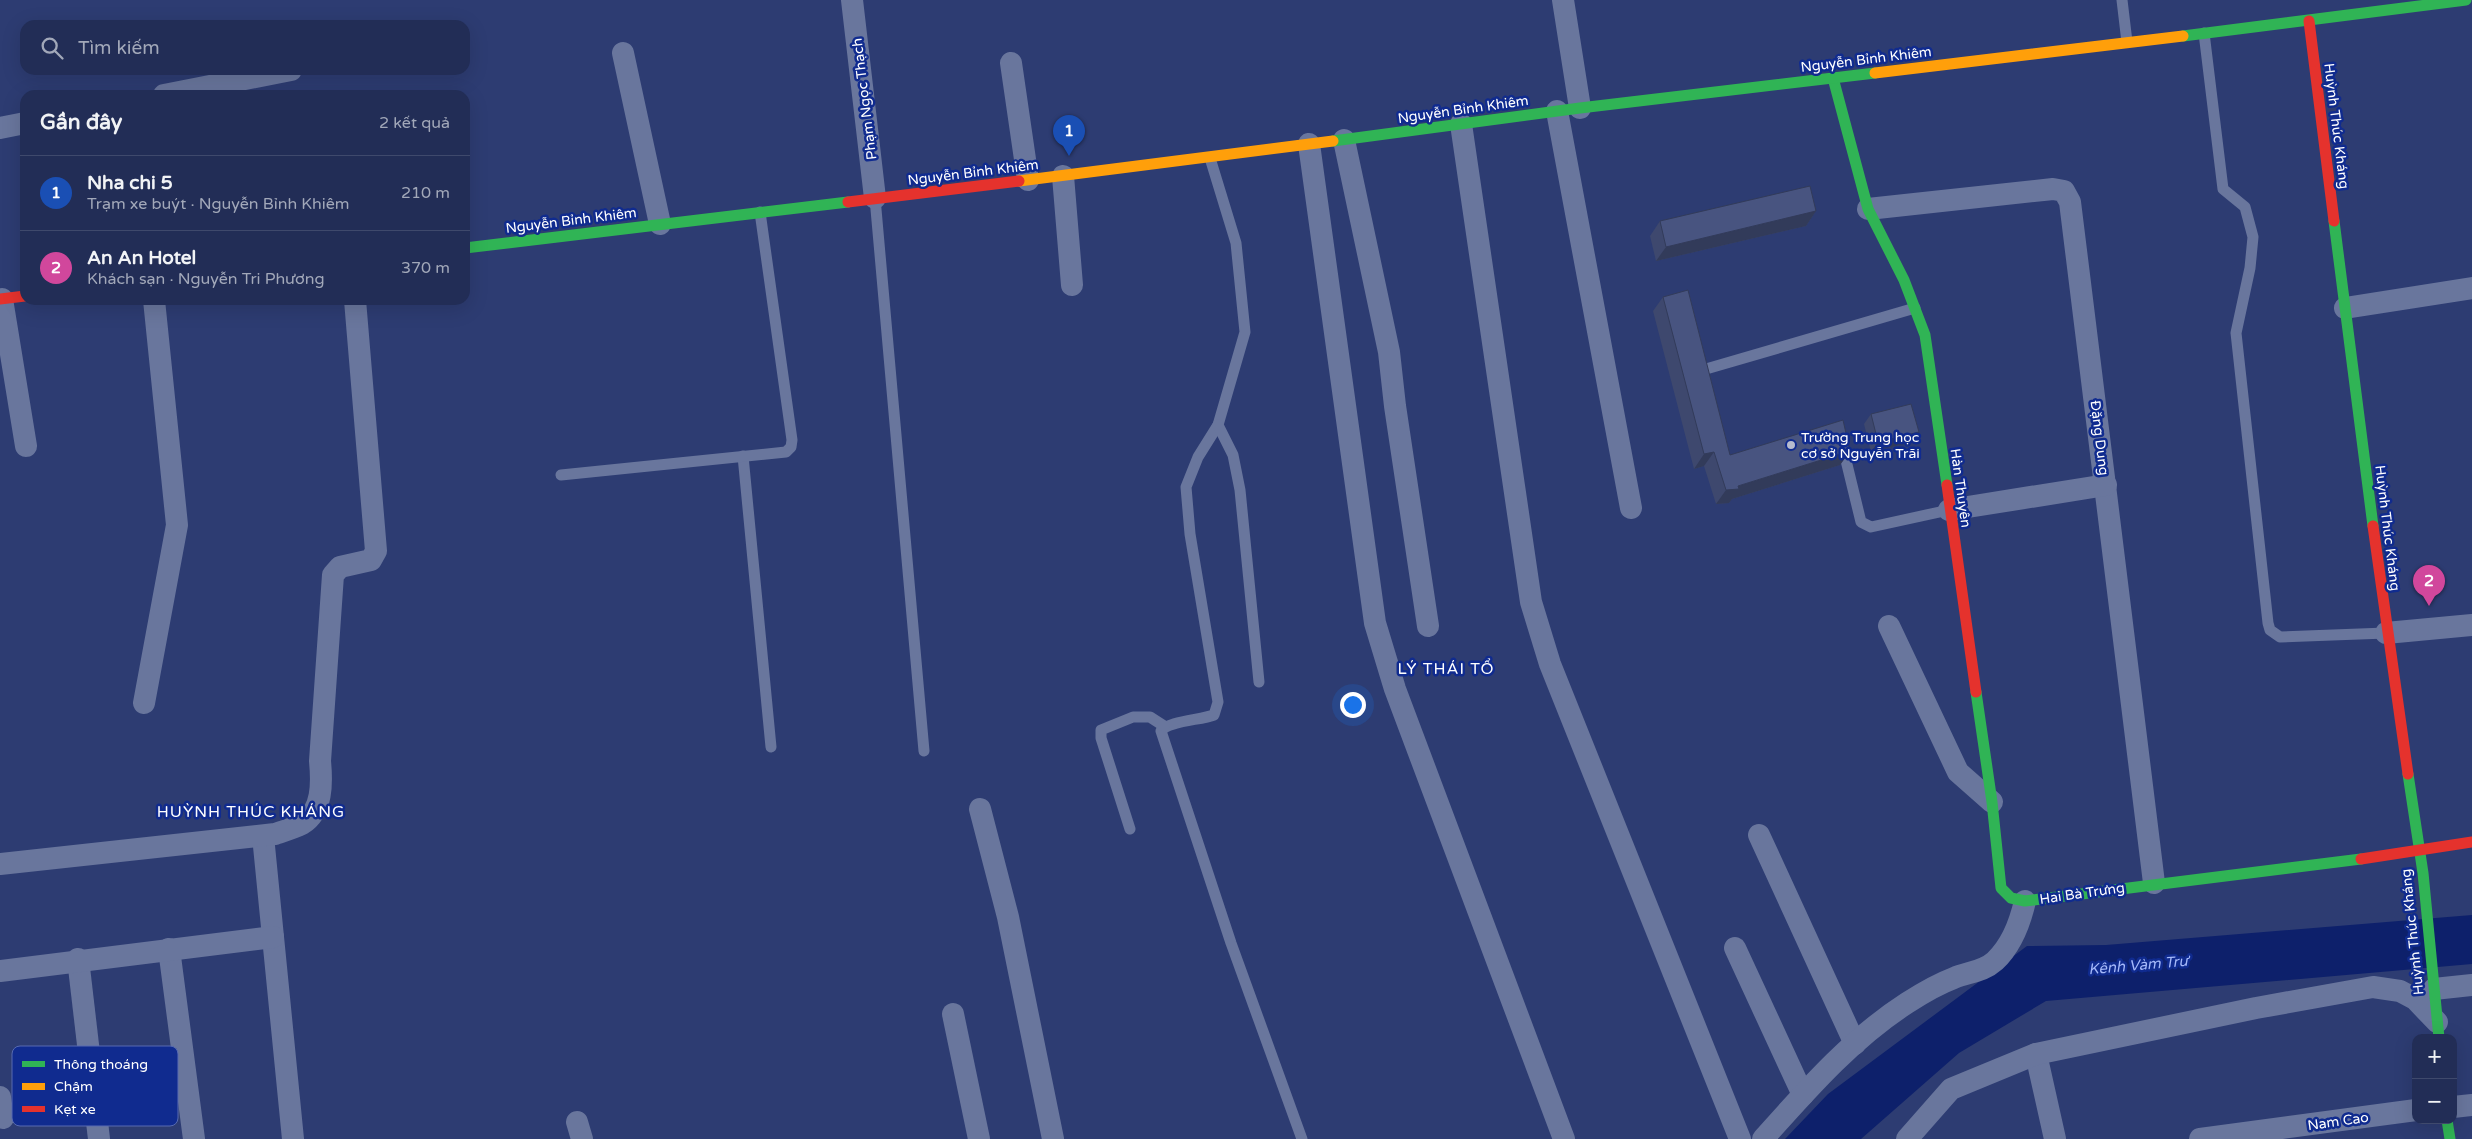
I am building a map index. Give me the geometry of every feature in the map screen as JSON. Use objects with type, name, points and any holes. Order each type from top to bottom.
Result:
[{"type":"street","name":"Phạm Ngọc Thạch","points":[[852,0],[875,198]]},
{"type":"street","points":[[1563,0],[1580,108]]},
{"type":"street","name":"Nguyễn Bỉnh Khiêm","points":[[470,247],[1210,158],[1580,108],[2204,34],[2466,0]]},
{"type":"street","name":"Huỳnh Thúc Kháng","points":[[2308,21],[2386,633],[2418,852],[2423,873],[2438,1030]]},
{"type":"street","points":[[623,53],[660,224]]},
{"type":"street","points":[[1011,63],[1028,180]]},
{"type":"street","points":[[189,90],[266,75]]},
{"type":"street","name":"Hàn Thuyên","points":[[1833,78],[1868,209],[1917,308],[1925,335],[1992,802],[2002,888],[2011,898],[2025,900]]},
{"type":"street","points":[[1557,111],[1631,508]]},
{"type":"street","points":[[0,128],[20,124]]},
{"type":"street","points":[[1461,124],[1531,602],[1550,664],[1740,1139]]},
{"type":"street","points":[[1344,140],[1389,352],[1395,406],[1428,626]]},
{"type":"street","points":[[1309,144],[1375,623],[1396,690],[1564,1139]]},
{"type":"street","points":[[1063,176],[1072,284]]},
{"type":"street","name":"Đặng Dung","points":[[1868,209],[2054,189],[2064,191],[2070,202],[2154,883]]},
{"type":"street","points":[[2345,308],[2472,288]]},
{"type":"street","points":[[20,297],[1,299],[26,446]]},
{"type":"street","points":[[144,703],[177,525],[155,305]]},
{"type":"street","points":[[0,864],[275,834],[303,823],[316,808],[322,781],[320,761],[333,575],[340,567],[371,560],[376,551],[355,305]]},
{"type":"street","points":[[1949,510],[2106,485]]},
{"type":"street","points":[[2386,633],[2472,625]]},
{"type":"street","points":[[1890,626],[1958,772],[1992,802]]},
{"type":"street","points":[[980,809],[1008,917],[1053,1139]]},
{"type":"street","points":[[1759,835],[1855,1044]]},
{"type":"street","points":[[263,836],[293,1139]]},
{"type":"street","name":"Hai Bà Trưng","points":[[1763,1139],[1803,1095],[1855,1044],[1906,1003],[1953,978],[1976,973],[1994,962],[2007,948],[2020,920],[2025,900],[2418,852],[2472,842]]},
{"type":"street","points":[[0,970],[273,936]]},
{"type":"street","points":[[1735,948],[1803,1095]]},
{"type":"street","points":[[169,949],[194,1139]]},
{"type":"street","points":[[78,960],[88,1046]]},
{"type":"street","points":[[2433,981],[2472,986]]},
{"type":"street","points":[[1907,1139],[1951,1090],[2036,1054],[2256,1008],[2373,987],[2400,991],[2415,999],[2438,1030]]},
{"type":"street","points":[[953,1014],[979,1139]]},
{"type":"street","points":[[2036,1054],[2055,1139]]},
{"type":"street","points":[[2457,1107],[2472,1105]]},
{"type":"street","name":"Nam Cao","points":[[2200,1139],[2412,1111]]},
{"type":"street","points":[[2448,1124],[2450,1139]]},
{"type":"street","points":[[97,1126],[99,1139]]},
{"type":"lane","points":[[2122,0],[2128,42]]},
{"type":"lane","points":[[2204,34],[2223,189],[2245,208],[2253,237],[2250,268],[2236,333],[2270,630],[2280,637],[2386,633]]},
{"type":"lane","points":[[1130,829],[1101,738],[1101,730],[1133,717],[1150,717],[1164,726],[1214,715],[1218,702],[1190,534],[1186,487],[1198,457],[1218,425],[1245,332],[1236,243],[1210,158]]},
{"type":"lane","points":[[875,198],[924,751]]},
{"type":"lane","points":[[561,475],[786,452],[791,447],[792,440],[760,212]]},
{"type":"lane","points":[[1706,369],[1917,308]]},
{"type":"lane","points":[[1218,425],[1234,455],[1240,490],[1259,682]]},
{"type":"lane","points":[[1840,433],[1861,522],[1872,527],[1949,510]]},
{"type":"lane","points":[[743,456],[771,747]]},
{"type":"lane","points":[[1164,726],[1161,730],[1231,943],[1302,1139]]},
{"type":"water","name":"Kênh Vàm Trư","points":[[2472,915],[2472,964],[2046,1001],[1959,1053],[1861,1139],[1785,1139],[1828,1094],[2027,946],[2106,945]]},
{"type":"building","points":[[1810,186],[1816,211],[1666,247],[1660,221]]},
{"type":"building","points":[[1688,290],[1730,455],[1843,420],[1850,451],[1738,486],[1739,489],[1726,490],[1714,452],[1704,454],[1663,297]]},
{"type":"building","points":[[1911,404],[1919,432],[1878,442],[1871,414]]},
{"type":"traffic: fast","points":[[2183,36],[2466,0]]},
{"type":"traffic: fast","points":[[1333,141],[1580,108],[1875,73]]},
{"type":"traffic: fast","points":[[1833,78],[1868,209],[1904,280],[1925,335],[1947,485]]},
{"type":"traffic: fast","points":[[470,247],[848,202]]},
{"type":"traffic: fast","points":[[2334,221],[2373,526]]},
{"type":"traffic: fast","points":[[1976,692],[1992,802],[2001,888],[2011,898],[2025,901],[2361,859]]},
{"type":"traffic: fast","points":[[2408,774],[2423,873],[2439,1034]]},
{"type":"traffic: fast","points":[[2448,1124],[2450,1139]]},
{"type":"traffic: slow","points":[[1875,73],[2183,36]]},
{"type":"traffic: slow","points":[[1019,181],[1333,141]]},
{"type":"traffic: jam","points":[[2309,21],[2334,221]]},
{"type":"traffic: jam","points":[[848,202],[1019,181]]},
{"type":"traffic: jam","points":[[0,299],[20,297]]},
{"type":"traffic: jam","points":[[1947,485],[1976,692]]},
{"type":"traffic: jam","points":[[2373,526],[2408,774]]},
{"type":"traffic: jam","points":[[2361,859],[2472,842]]},
{"type":"place","name":"Nha chi 5","points":[[1069,156]]},
{"type":"place","name":"Trường Trung học cơ sở Nguyễn Trãi","points":[[1791,445]]},
{"type":"place","name":"An An Hotel","points":[[2429,606]]},
{"type":"district","name":"LÝ THÁI TỔ","points":[[1446,668]]},
{"type":"district","name":"HUỲNH THÚC KHÁNG","points":[[251,811]]}]
